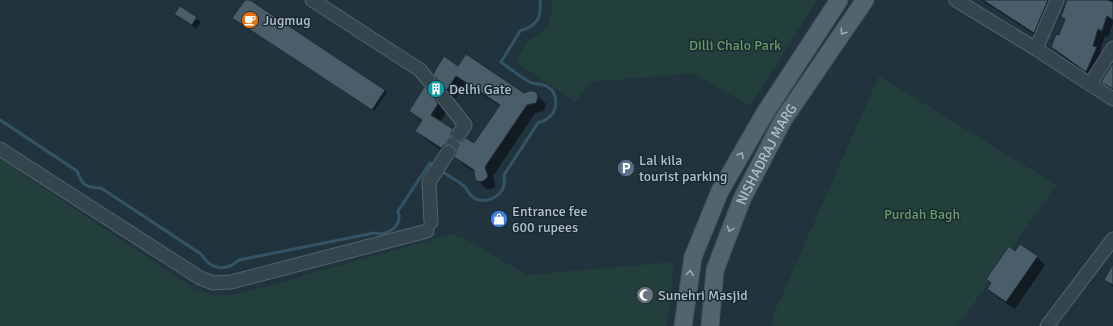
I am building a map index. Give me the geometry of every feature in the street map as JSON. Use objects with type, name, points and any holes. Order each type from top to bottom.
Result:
[{"type":"main road","name":"NISHADRAJ MARG","points":[[683,326],[693,257],[720,191],[765,113],[840,0]]},
{"type":"main road","name":"NISHADRAJ MARG","points":[[710,326],[715,270],[742,199],[783,120],[865,0]]},
{"type":"street","points":[[312,0],[420,70],[429,81]]},
{"type":"street","points":[[956,0],[1036,49],[1113,99]]},
{"type":"street","points":[[1036,49],[1057,0]]},
{"type":"street","points":[[1090,84],[1113,48]]},
{"type":"street","points":[[442,97],[465,125],[459,134]]},
{"type":"street","points":[[0,149],[200,278],[213,283],[231,282],[429,226],[429,182],[445,156]]},
{"type":"street","points":[[1047,326],[1113,239]]},
{"type":"green space","name":"Dilli Chalo Park","points":[[553,0],[817,0],[750,106],[693,73],[590,82],[576,102],[516,62],[528,40],[537,36],[546,27],[552,13],[551,2]]},
{"type":"green space","name":"Purdah Bagh","points":[[879,76],[1056,185],[958,326],[772,326],[772,318]]},
{"type":"green space","points":[[0,159],[190,286],[215,295],[222,296],[253,290],[452,234],[469,241],[527,275],[674,262],[667,326],[0,326]]},
{"type":"building","points":[[245,0],[250,0],[385,90],[372,110],[232,18]]},
{"type":"building","points":[[983,0],[1048,0],[1034,33]]},
{"type":"building","points":[[1067,0],[1107,0],[1113,2],[1113,20],[1107,16],[1102,31],[1098,29],[1093,46],[1097,47],[1086,72],[1051,47],[1056,34],[1059,35],[1065,19],[1061,17]]},
{"type":"building","points":[[180,6],[197,17],[192,25],[174,14]]},
{"type":"building","points":[[466,54],[524,93],[534,91],[537,93],[538,98],[536,103],[527,105],[485,167],[488,176],[482,182],[475,179],[474,170],[454,157],[456,152],[453,145],[444,145],[441,148],[415,131],[422,120],[409,111],[424,87],[431,89],[436,84],[437,79],[433,74],[444,56],[458,66]],"holes":[[[456,76],[500,105],[474,143],[466,138],[462,141],[455,141],[451,133],[453,129],[431,115],[438,104],[435,99],[436,94],[441,89],[447,90]]]},
{"type":"building","points":[[1113,63],[1113,89],[1101,82]]},
{"type":"building","points":[[1020,244],[1038,256],[1006,302],[987,289],[991,283],[986,279],[1009,246],[1015,251]]},
{"type":"building","points":[[1113,264],[1113,285],[1104,280]]},
{"type":"waterway","points":[[440,170],[464,186],[474,198],[478,200],[492,199],[502,190],[504,175],[538,123],[551,116],[556,103],[552,90],[541,84],[532,83],[526,80],[501,62],[520,31],[531,26],[537,20],[540,11],[540,0]]},
{"type":"waterway","points":[[0,120],[77,171],[85,185],[101,188],[201,254],[209,263],[218,268],[229,266],[239,260],[374,233],[379,234],[389,232],[398,222],[398,211],[430,163],[434,166]]},
{"type":"tunnel","points":[[429,81],[443,97]]},
{"type":"tunnel","points":[[448,152],[459,134]]},
{"type":"place","name":"Jugmug","points":[[250,20]]},
{"type":"place","name":"Delhi Gate","points":[[436,89]]},
{"type":"place","name":"Lal kila tourist parking","points":[[626,168]]},
{"type":"place","name":"Entrance fee 600 rupees","points":[[499,219]]},
{"type":"place","name":"Sunehri Masjid","points":[[645,295]]}]
